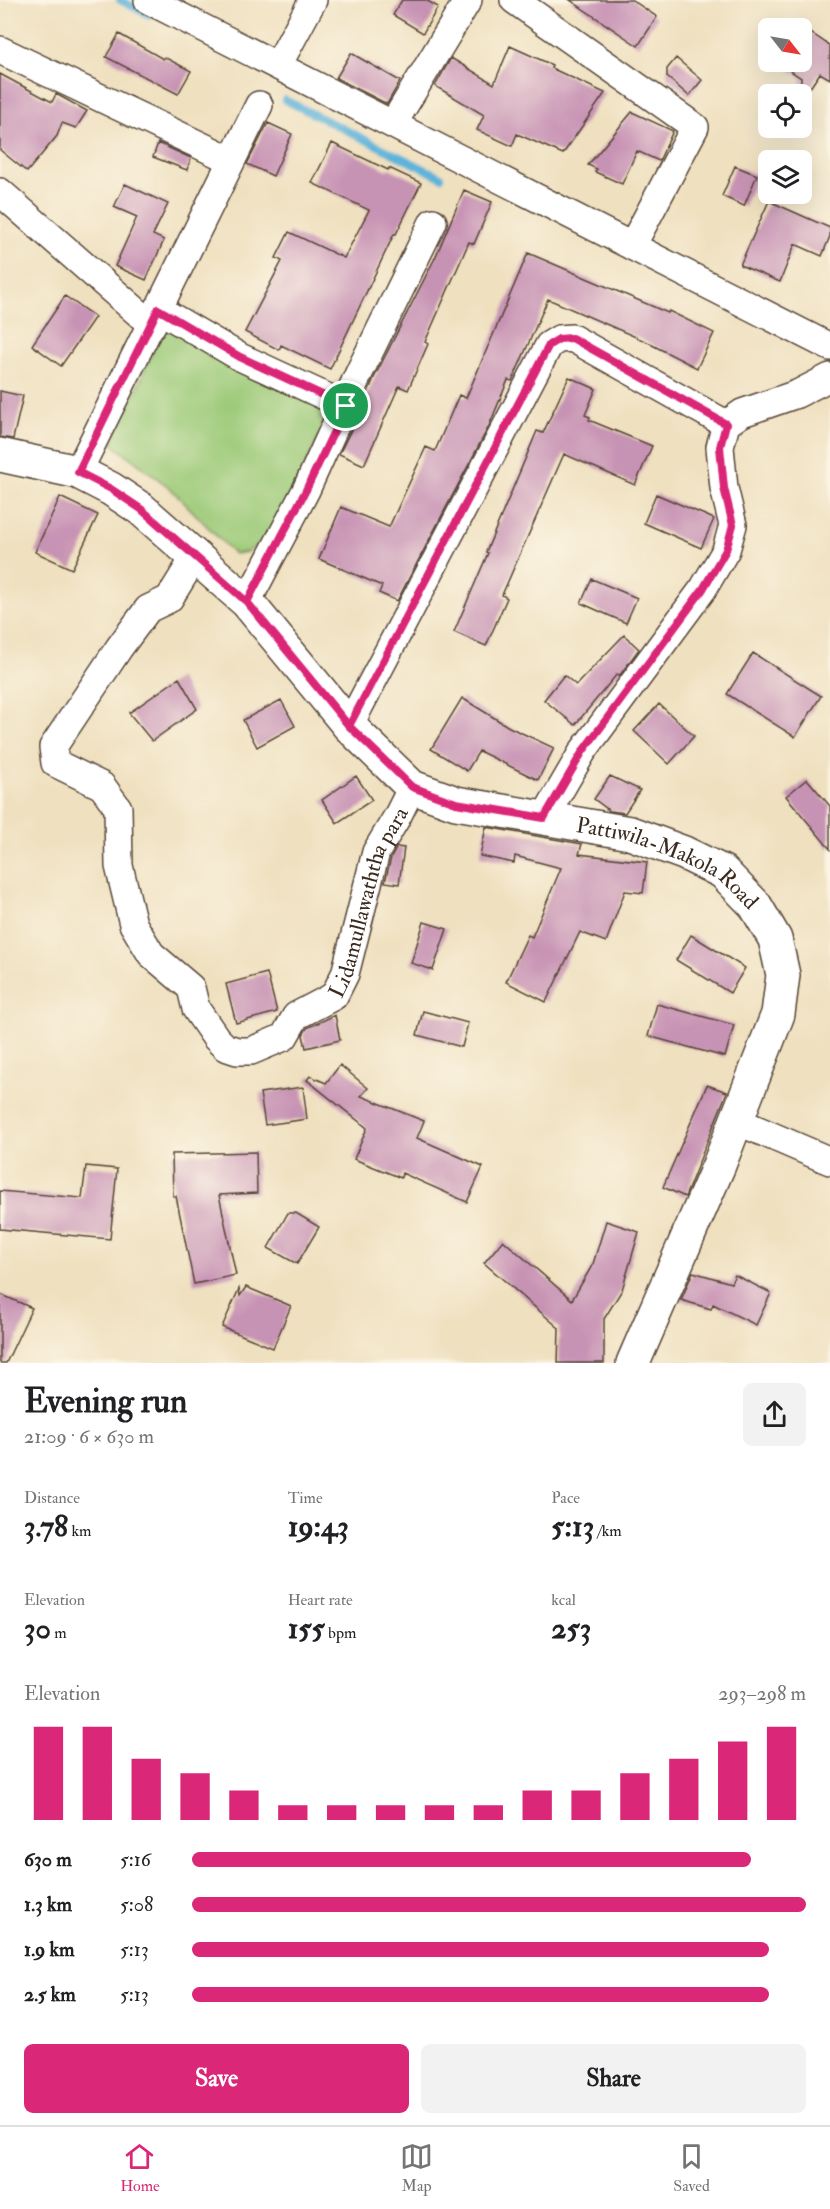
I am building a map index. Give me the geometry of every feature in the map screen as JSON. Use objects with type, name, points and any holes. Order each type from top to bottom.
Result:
[{"type":"main road","name":"Pattiwila-Makola Road","points":[[0,455],[78,472],[111,489],[141,509],[247,602],[349,726],[412,787],[456,803],[630,833],[684,853],[723,872],[755,905],[775,939],[783,975],[778,1014],[737,1121],[633,1363]]},
{"type":"street","points":[[148,0],[830,347]]},
{"type":"street","points":[[278,65],[313,0]]},
{"type":"street","points":[[393,124],[468,0]]},
{"type":"street","points":[[514,0],[695,127],[632,246]]},
{"type":"street","points":[[0,50],[231,160]]},
{"type":"street","points":[[78,472],[259,105]]},
{"type":"street","points":[[0,192],[155,317],[346,406]]},
{"type":"street","points":[[247,602],[306,490],[360,371],[433,222]]},
{"type":"street","points":[[349,726],[549,345],[559,339],[572,338],[726,424]]},
{"type":"street","points":[[544,818],[583,751],[703,589],[726,550],[733,525],[724,488],[720,447],[726,424],[742,413],[797,394],[830,377]]},
{"type":"street","name":"Lidamullawaththa para","points":[[196,555],[169,599],[148,609],[53,747],[55,763],[102,786],[118,808],[119,866],[133,924],[151,954],[191,988],[196,1009],[203,1022],[225,1047],[237,1051],[251,1051],[284,1037],[296,1016],[334,996],[345,974],[376,852],[397,818],[412,787]]},
{"type":"street","points":[[737,1121],[830,1161]]},
{"type":"green space","points":[[165,324],[331,412],[274,530],[248,552],[234,554],[170,488],[112,444]]},
{"type":"building","points":[[402,0],[426,0],[438,7],[423,33],[393,15]]},
{"type":"building","points":[[570,0],[632,0],[657,17],[638,46]]},
{"type":"building","points":[[119,34],[163,59],[164,57],[191,71],[178,94],[106,57]]},
{"type":"building","points":[[812,34],[830,46],[830,79],[820,73],[812,85],[801,84],[801,78],[792,72],[812,72]]},
{"type":"building","points":[[510,46],[605,93],[563,154],[517,134],[512,146],[477,130],[484,115],[435,86],[451,58],[494,84]]},
{"type":"building","points":[[351,53],[400,81],[387,104],[336,78]]},
{"type":"building","points":[[676,58],[702,80],[689,96],[667,77],[667,69]]},
{"type":"building","points":[[0,74],[52,102],[56,94],[87,111],[76,128],[62,123],[57,136],[27,172],[0,150]]},
{"type":"building","points":[[632,112],[673,131],[659,161],[637,151],[622,184],[595,172],[597,169],[588,165]]},
{"type":"building","points":[[268,123],[292,134],[273,176],[247,164]]},
{"type":"building","points":[[158,143],[191,158],[187,170],[153,157]]},
{"type":"building","points":[[332,143],[421,183],[394,234],[330,369],[281,345],[279,350],[245,332],[282,261],[276,258],[289,232],[344,258],[369,210],[312,183]]},
{"type":"building","points":[[735,166],[757,175],[744,206],[722,196]]},
{"type":"building","points":[[125,184],[168,204],[153,235],[164,240],[146,280],[115,266],[137,217],[114,207]]},
{"type":"building","points":[[464,190],[492,202],[474,244],[469,242],[425,342],[428,344],[408,390],[399,386],[364,465],[339,454],[374,378],[436,256]]},
{"type":"building","points":[[768,204],[776,204],[830,228],[830,236],[822,256],[795,244],[780,282],[740,265]]},
{"type":"building","points":[[528,253],[668,313],[669,311],[714,333],[697,368],[652,344],[548,299],[512,381],[508,380],[489,426],[397,601],[379,593],[382,586],[319,559],[341,507],[389,527],[426,447],[435,451],[459,395],[466,398]]},
{"type":"building","points":[[65,296],[95,317],[61,366],[32,345]]},
{"type":"building","points":[[569,377],[596,389],[585,415],[590,417],[589,420],[652,446],[635,485],[564,454],[502,595],[507,598],[486,646],[454,632],[537,431],[543,433]]},
{"type":"building","points":[[0,391],[23,396],[13,439],[0,437]]},
{"type":"building","points":[[656,494],[714,519],[701,548],[644,523]]},
{"type":"building","points":[[60,497],[98,515],[72,569],[35,552]]},
{"type":"building","points":[[592,579],[637,598],[626,623],[581,603]]},
{"type":"building","points":[[624,635],[639,649],[620,675],[617,674],[575,725],[544,700],[564,675],[576,685]]},
{"type":"building","points":[[753,653],[821,696],[795,737],[727,694]]},
{"type":"building","points":[[179,678],[197,709],[152,741],[129,713]]},
{"type":"building","points":[[462,698],[509,727],[554,748],[538,780],[479,751],[467,771],[431,749]]},
{"type":"building","points":[[281,700],[295,726],[257,747],[243,720]]},
{"type":"building","points":[[659,704],[694,736],[669,764],[634,731]]},
{"type":"building","points":[[356,776],[372,800],[337,823],[322,800]]},
{"type":"building","points":[[610,776],[640,790],[625,813],[610,811],[594,799]]},
{"type":"building","points":[[807,779],[830,806],[830,849],[786,796]]},
{"type":"building","points":[[486,827],[582,844],[579,854],[647,862],[643,893],[625,891],[606,942],[580,932],[546,1002],[506,982],[528,935],[532,937],[561,868],[515,856],[514,863],[480,856]]},
{"type":"building","points":[[397,847],[404,848],[399,884],[385,882],[391,858]]},
{"type":"building","points":[[424,922],[447,929],[433,970],[411,963]]},
{"type":"building","points":[[691,935],[745,968],[730,993],[676,960]]},
{"type":"building","points":[[267,973],[277,1012],[236,1023],[226,984]]},
{"type":"building","points":[[657,1004],[734,1025],[725,1057],[648,1036]]},
{"type":"building","points":[[423,1011],[468,1023],[462,1047],[417,1035]]},
{"type":"building","points":[[335,1015],[340,1040],[306,1048],[303,1035],[307,1028]]},
{"type":"building","points":[[340,1065],[368,1088],[361,1096],[424,1121],[417,1138],[483,1167],[467,1202],[402,1173],[401,1178],[354,1159],[367,1128],[307,1080],[310,1076],[326,1083]]},
{"type":"building","points":[[707,1085],[727,1092],[685,1197],[663,1187]]},
{"type":"building","points":[[303,1087],[307,1119],[265,1125],[260,1093]]},
{"type":"building","points":[[256,1152],[257,1193],[219,1195],[236,1275],[194,1284],[176,1196],[173,1196],[172,1154]]},
{"type":"building","points":[[86,1166],[117,1169],[110,1239],[0,1229],[0,1191],[82,1198]]},
{"type":"building","points":[[288,1213],[296,1213],[319,1227],[297,1264],[268,1248]]},
{"type":"building","points":[[606,1221],[639,1232],[622,1290],[604,1319],[604,1363],[558,1363],[559,1328],[484,1263],[503,1240],[572,1300],[593,1264]]},
{"type":"building","points":[[693,1272],[731,1283],[735,1275],[771,1293],[756,1325],[713,1304],[711,1309],[681,1300]]},
{"type":"building","points":[[246,1287],[291,1306],[273,1348],[222,1327],[239,1289],[240,1296]]},
{"type":"building","points":[[0,1294],[32,1308],[6,1363],[0,1363]]},
{"type":"waterway","points":[[120,0],[149,15]]},
{"type":"waterway","points":[[285,100],[441,177]]},
{"type":"route","points":[[346,406],[240,357],[158,309],[78,472],[111,489],[141,509],[247,602],[349,726],[412,787],[456,803],[544,818],[583,751],[703,589],[726,550],[733,525],[724,488],[720,447],[726,424],[572,338],[559,339],[549,345],[349,726],[298,662],[247,602],[306,490],[346,406]]}]
